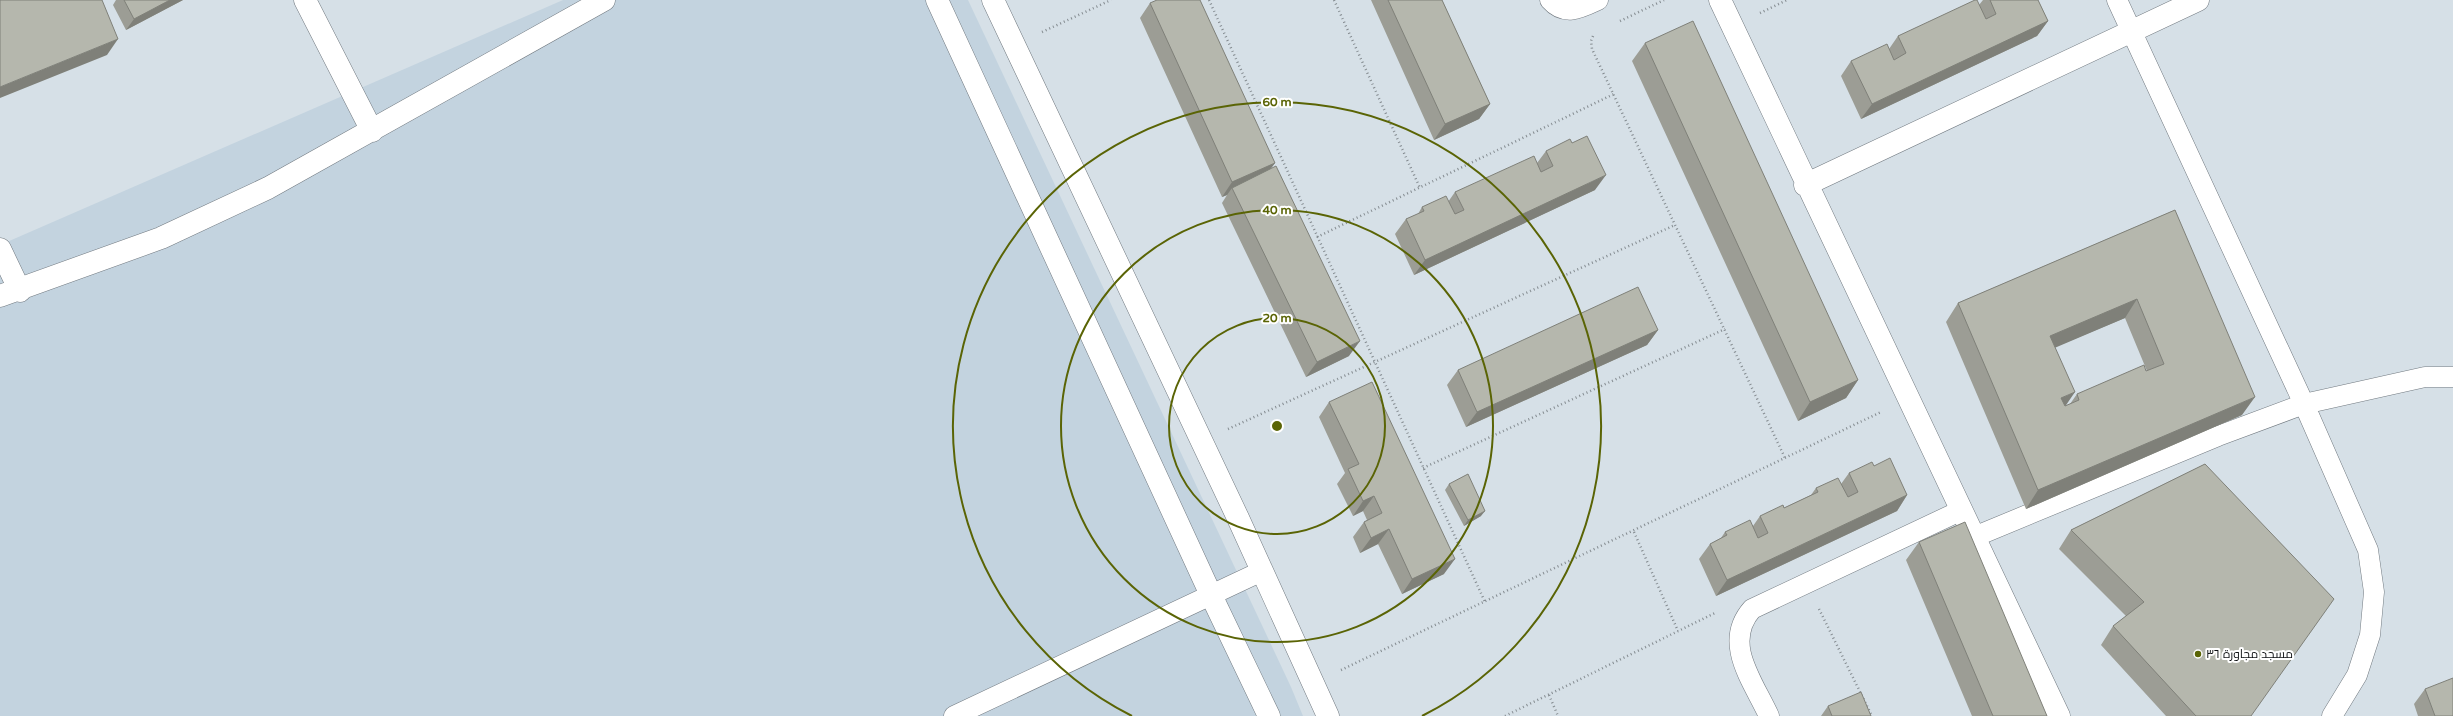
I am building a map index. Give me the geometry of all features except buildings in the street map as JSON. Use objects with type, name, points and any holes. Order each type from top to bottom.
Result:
[{"type":"street","points":[[305,0],[372,131]]},
{"type":"street","points":[[0,249],[10,294],[161,238],[268,188],[604,0]]},
{"type":"street","points":[[937,0],[1211,595],[1269,716]]},
{"type":"street","points":[[993,0],[1262,571],[1328,716]]},
{"type":"street","points":[[1720,0],[1805,185],[1909,399],[2059,716]]},
{"type":"street","points":[[1805,185],[2131,30],[2198,0]]},
{"type":"lane","points":[[1550,0],[1561,9],[1573,11],[1598,0]]},
{"type":"lane","points":[[2117,0],[2304,404],[2368,550],[2374,592],[2370,635],[2357,675],[2332,716]]},
{"type":"lane","points":[[1974,537],[2218,436],[2304,404],[2425,377],[2453,377]]},
{"type":"lane","points":[[1769,716],[1742,657],[1738,644],[1739,631],[1743,619],[1752,609],[1962,510]]},
{"type":"lane","points":[[954,716],[1262,571]]},
{"type":"path","points":[[1014,44],[1111,0]]},
{"type":"path","points":[[1209,0],[1485,602]]},
{"type":"path","points":[[1334,0],[1420,188]]},
{"type":"path","points":[[1616,23],[1664,0]]},
{"type":"path","points":[[1595,32],[1590,41],[1592,49],[1785,458]]},
{"type":"path","points":[[1317,237],[1614,94]]},
{"type":"path","points":[[1201,441],[1676,225]]},
{"type":"path","points":[[1423,468],[1725,329]]},
{"type":"path","points":[[1313,683],[1634,532],[1909,399]]},
{"type":"path","points":[[1634,532],[1678,631]]},
{"type":"path","points":[[1807,583],[1872,716]]},
{"type":"path","points":[[1549,695],[1558,716]]},
{"type":"shaded area","points":[[563,0],[968,0],[1291,687],[1303,716],[0,716],[0,245]]},
{"type":"place","name":"مسجد مجاورة ٣٦","points":[[2198,654]]}]
